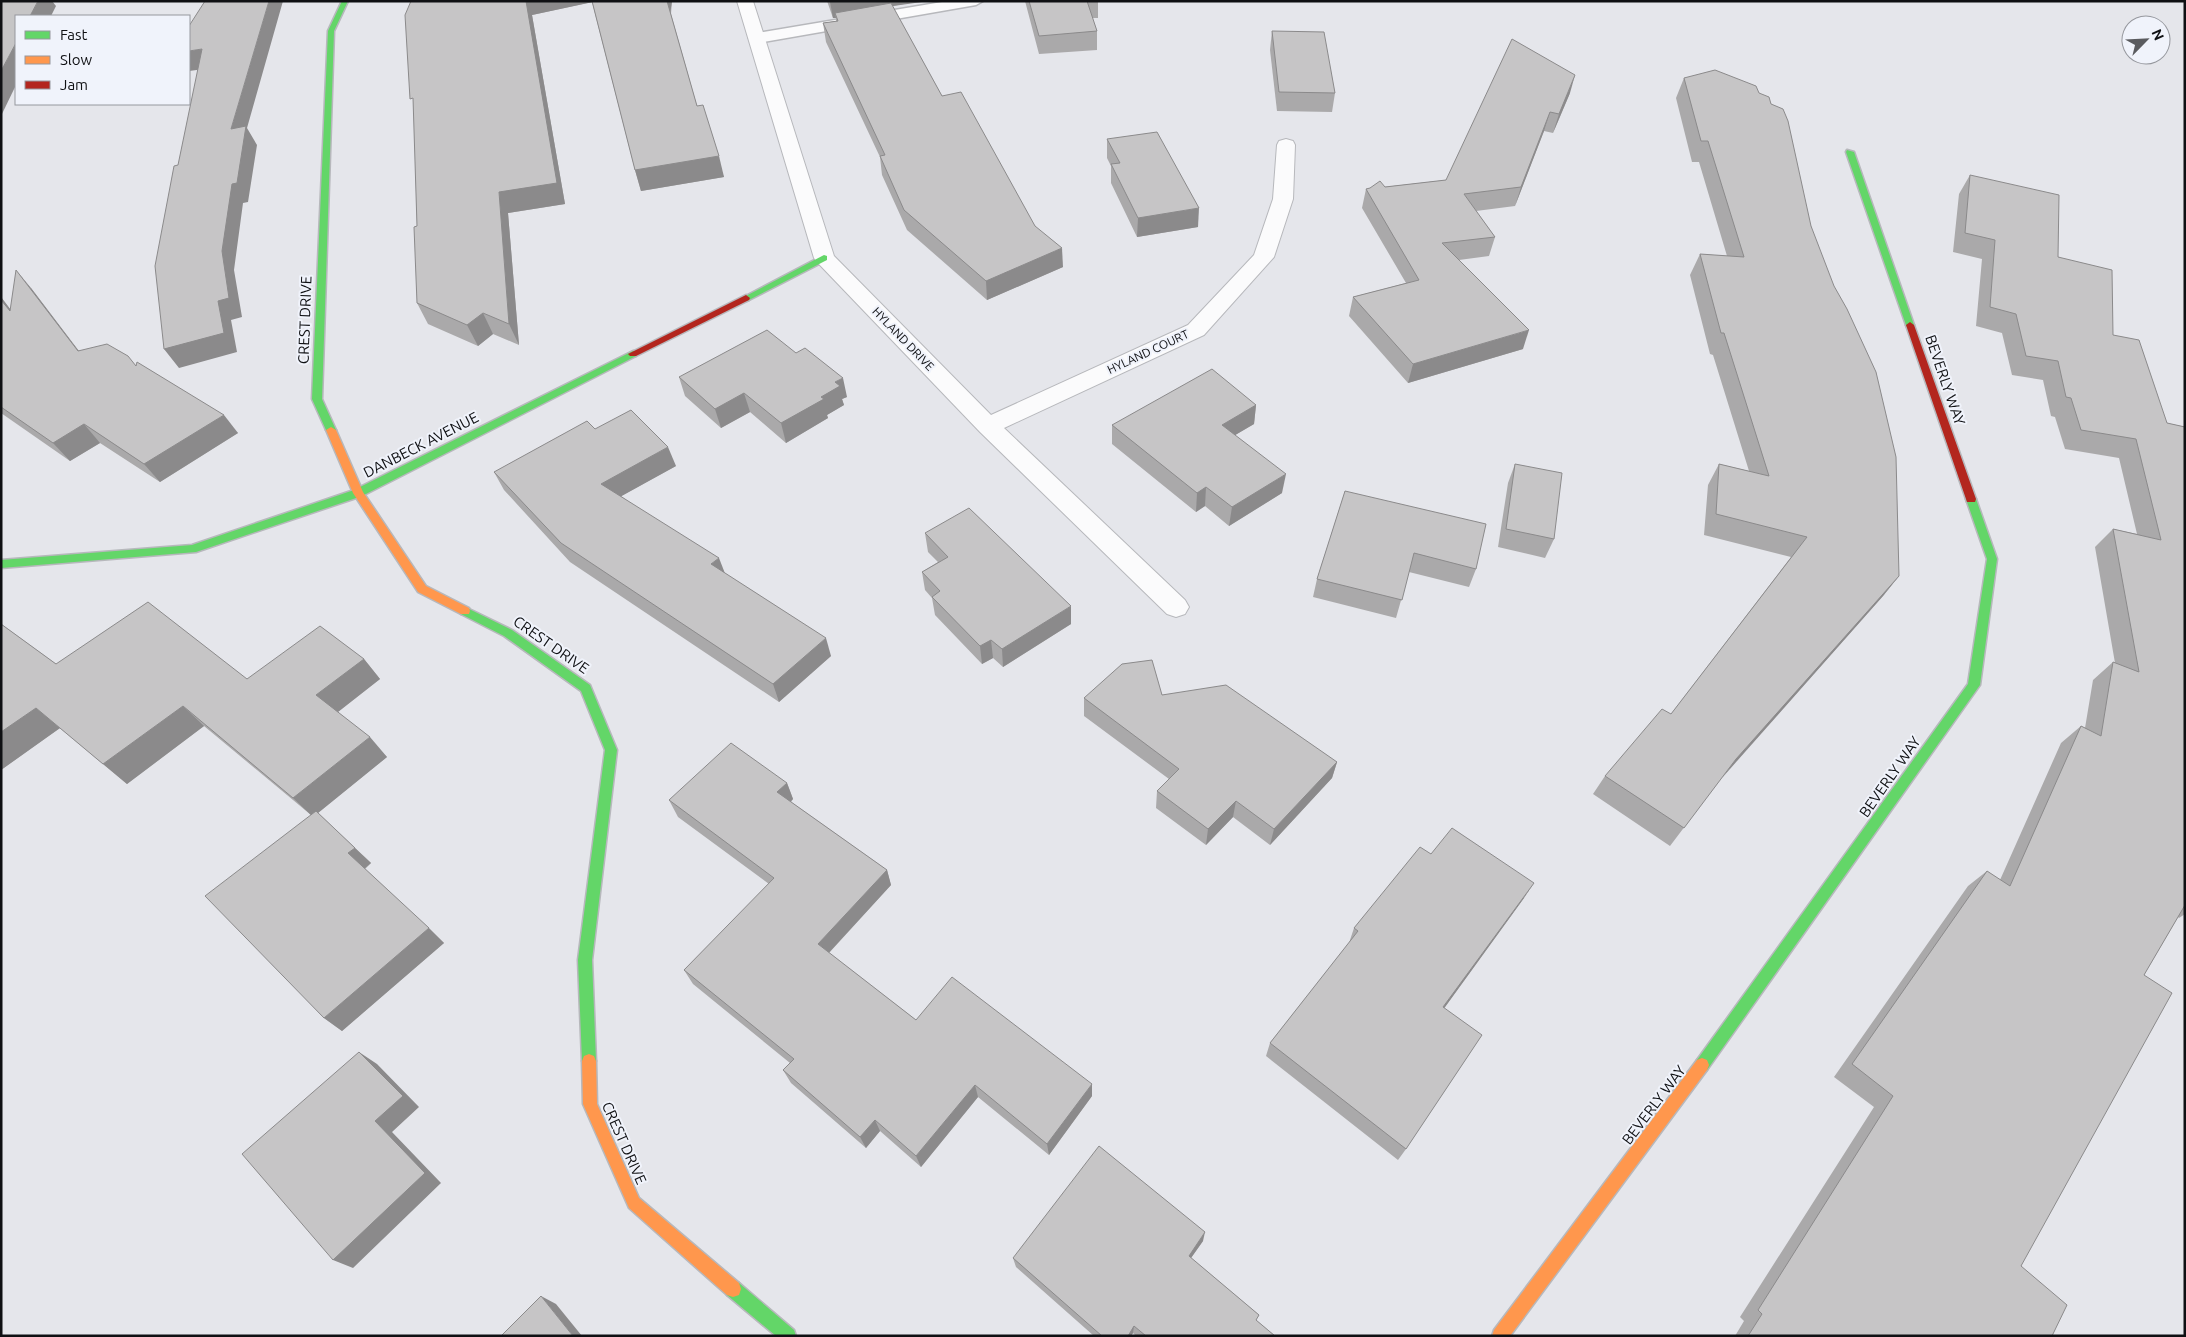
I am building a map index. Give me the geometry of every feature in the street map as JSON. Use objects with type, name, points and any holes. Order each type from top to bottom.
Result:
[{"type":"street","name":"CREST DRIVE","points":[[345,1],[331,31],[317,399],[358,493],[422,589],[508,633],[586,688],[611,750],[585,960],[590,1104],[634,1203],[788,1336]]},
{"type":"street","name":"HYLAND DRIVE","points":[[745,1],[824,258],[988,426],[1176,607]]},
{"type":"street","name":"HYLAND COURT","points":[[988,426],[1196,330],[1264,257],[1283,199],[1286,146]]},
{"type":"street","name":"BEVERLY WAY","points":[[1500,1336],[1737,1018],[1974,685],[1992,560],[1850,152]]},
{"type":"street","name":"DANBECK AVENUE","points":[[1,564],[192,549],[358,493],[824,258]]},
{"type":"lane","points":[[756,38],[976,1]]},
{"type":"building","points":[[1,1],[38,1],[31,15],[15,15],[15,45],[1,71]]},
{"type":"building","points":[[205,1],[269,1],[231,129],[246,126],[237,183],[232,184],[222,251],[229,298],[218,301],[224,333],[164,349],[155,266],[174,166],[178,165],[202,49],[190,51],[190,24]]},
{"type":"building","points":[[411,1],[526,1],[557,183],[499,192],[509,324],[483,313],[467,325],[417,303],[414,227],[417,226],[413,98],[410,99],[405,15]]},
{"type":"building","points":[[592,1],[667,1],[697,106],[703,105],[719,156],[635,170]]},
{"type":"building","points":[[1029,1],[1087,1],[1097,31],[1039,36]]},
{"type":"building","points":[[891,3],[942,96],[961,92],[1035,226],[1062,248],[986,281],[904,210],[880,156],[885,155],[823,23],[838,21],[835,13]]},
{"type":"building","points":[[1272,31],[1324,32],[1335,93],[1279,92]]},
{"type":"building","points":[[1512,39],[1575,75],[1559,114],[1550,112],[1521,187],[1464,194],[1495,237],[1442,243],[1529,330],[1413,364],[1353,297],[1419,280],[1366,189],[1380,181],[1385,187],[1446,180]]},
{"type":"building","points":[[1715,70],[1756,86],[1759,93],[1769,97],[1771,104],[1783,109],[1788,121],[1811,226],[1834,286],[1847,309],[1876,372],[1896,457],[1899,576],[1736,759],[1684,828],[1605,776],[1662,709],[1671,714],[1807,537],[1716,514],[1719,464],[1769,476],[1724,333],[1721,333],[1700,254],[1744,257],[1708,141],[1701,141],[1684,78]]},
{"type":"building","points":[[1157,132],[1199,208],[1138,218],[1111,164],[1120,163],[1107,139]]},
{"type":"building","points":[[1970,175],[2059,195],[2058,257],[2112,270],[2113,335],[2139,340],[2167,423],[2185,427],[2185,905],[2144,975],[2172,993],[2021,1266],[2067,1305],[2052,1336],[1748,1336],[1762,1314],[1758,1310],[1893,1096],[1852,1064],[1987,871],[2010,886],[2081,726],[2101,736],[2113,662],[2139,672],[2113,529],[2161,540],[2136,439],[2081,430],[2071,398],[2066,397],[2058,361],[2026,356],[2016,314],[1990,307],[1995,240],[1965,233]]},
{"type":"building","points":[[16,270],[78,351],[107,344],[128,356],[136,366],[137,362],[224,415],[144,464],[84,424],[53,443],[1,407],[1,300],[10,311]]},
{"type":"building","points":[[767,330],[796,353],[805,348],[843,378],[835,382],[840,386],[821,397],[824,399],[781,423],[744,393],[715,409],[679,377]]},
{"type":"building","points":[[1212,369],[1256,405],[1222,425],[1286,474],[1232,507],[1206,487],[1197,493],[1112,425]]},
{"type":"building","points":[[631,410],[668,447],[601,484],[719,558],[711,564],[826,638],[773,684],[561,543],[494,472],[587,421],[595,429]]},
{"type":"building","points":[[1515,464],[1562,473],[1554,539],[1506,529]]},
{"type":"building","points":[[1345,491],[1486,524],[1476,569],[1414,553],[1402,600],[1317,579]]},
{"type":"building","points":[[969,508],[1071,606],[1002,649],[991,640],[980,646],[932,597],[940,591],[922,572],[948,557],[925,533]]},
{"type":"building","points":[[148,602],[247,679],[320,626],[364,659],[316,695],[370,737],[293,798],[183,706],[103,764],[36,708],[1,732],[1,624],[56,664]]},
{"type":"building","points":[[1152,660],[1162,695],[1226,685],[1337,762],[1274,829],[1236,801],[1208,829],[1157,791],[1179,769],[1084,698],[1122,664]]},
{"type":"building","points":[[731,743],[787,783],[777,792],[887,870],[818,944],[916,1020],[952,977],[1092,1084],[1047,1144],[975,1085],[916,1156],[875,1120],[860,1137],[783,1070],[794,1059],[684,970],[774,878],[669,800]]},
{"type":"building","points":[[316,811],[355,848],[348,853],[429,928],[324,1018],[205,896]]},
{"type":"building","points":[[1452,828],[1534,883],[1443,1007],[1482,1035],[1406,1149],[1270,1043],[1358,931],[1354,928],[1420,847],[1431,854]]},
{"type":"building","points":[[359,1052],[403,1096],[375,1121],[425,1173],[333,1260],[242,1154]]},
{"type":"building","points":[[1099,1146],[1205,1232],[1189,1256],[1259,1315],[1256,1320],[1275,1336],[1146,1336],[1134,1326],[1128,1336],[1102,1336],[1013,1258]]},
{"type":"building","points":[[541,1296],[573,1336],[501,1336]]},
{"type":"traffic: fast","points":[[331,430],[317,399],[331,31],[345,1]]},
{"type":"traffic: fast","points":[[1850,152],[1910,325]]},
{"type":"traffic: fast","points":[[746,298],[824,258]]},
{"type":"traffic: fast","points":[[1,564],[192,549],[358,493],[633,354]]},
{"type":"traffic: fast","points":[[1702,1065],[1974,685],[1992,559],[1971,499]]},
{"type":"traffic: fast","points":[[465,611],[508,633],[586,688],[611,750],[585,960],[589,1061]]},
{"type":"traffic: fast","points":[[733,1289],[788,1336]]},
{"type":"traffic: slow","points":[[331,430],[358,493],[422,589],[465,611]]},
{"type":"traffic: slow","points":[[589,1061],[590,1104],[634,1203],[733,1289]]},
{"type":"traffic: slow","points":[[1500,1336],[1702,1065]]},
{"type":"traffic: jam","points":[[633,354],[746,298]]},
{"type":"traffic: jam","points":[[1910,325],[1971,499]]}]
